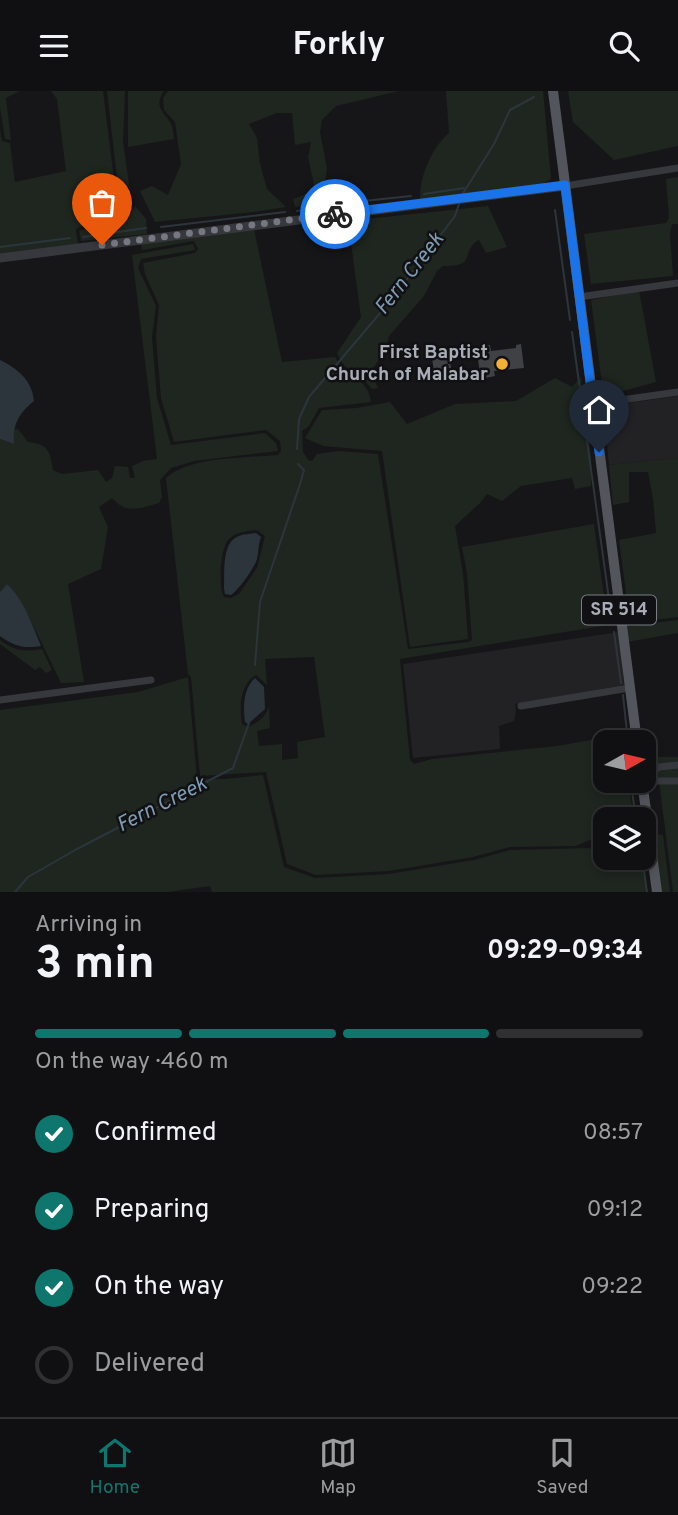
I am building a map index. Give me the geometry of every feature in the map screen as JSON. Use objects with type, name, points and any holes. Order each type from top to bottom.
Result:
[{"type":"main road","name":"SR 514","points":[[553,91],[635,730]]},
{"type":"main road","points":[[645,793],[657,892]]},
{"type":"street","points":[[0,258],[678,168]]},
{"type":"street","points":[[579,297],[678,283]]},
{"type":"street","points":[[593,404],[678,392]]},
{"type":"street","points":[[0,700],[151,680]]},
{"type":"street","points":[[521,706],[629,688]]},
{"type":"street","points":[[656,769],[678,765]]},
{"type":"street","points":[[656,780],[678,781]]},
{"type":"shaded area","points":[[0,91],[20,91],[6,98],[11,140],[5,139]]},
{"type":"shaded area","points":[[51,91],[103,91],[115,187],[122,198],[123,214],[77,228],[78,244],[0,255],[0,129],[2,141],[10,143],[15,182],[66,171],[57,99]]},
{"type":"shaded area","points":[[107,91],[125,91],[123,142],[129,184],[125,197],[118,187]]},
{"type":"shaded area","points":[[128,91],[164,91],[159,104],[171,124],[174,139],[128,147]]},
{"type":"shaded area","points":[[168,91],[399,91],[336,106],[322,120],[320,132],[327,168],[325,183],[333,198],[322,203],[295,207],[293,199],[309,193],[314,185],[308,157],[311,142],[295,145],[292,113],[277,113],[249,124],[257,138],[267,189],[286,207],[155,222],[140,191],[152,186],[168,195],[181,164],[175,122],[164,110],[163,98]]},
{"type":"shaded area","points":[[446,91],[543,91],[551,179],[542,184],[420,199],[428,163],[437,146],[449,133]]},
{"type":"shaded area","points":[[568,91],[678,91],[678,146],[614,160],[573,122]]},
{"type":"shaded area","points":[[678,177],[678,224],[672,224],[670,234],[673,276],[591,284],[584,234],[666,223],[669,218],[666,179]]},
{"type":"shaded area","points":[[135,206],[146,219],[147,234],[81,241],[79,231],[130,215]]},
{"type":"shaded area","points":[[488,206],[507,247],[486,253],[479,240],[473,244],[461,264],[443,266],[437,271],[424,296],[389,336],[386,348],[371,372],[378,388],[372,389],[359,374],[343,365],[337,353],[361,317],[348,221]]},
{"type":"shaded area","points":[[254,229],[282,362],[335,357],[344,369],[366,387],[371,402],[319,408],[309,426],[302,431],[303,452],[308,460],[312,461],[317,454],[338,451],[378,454],[408,649],[472,640],[467,573],[462,547],[594,524],[608,625],[400,659],[410,760],[414,764],[432,759],[593,740],[593,793],[630,793],[633,807],[593,807],[593,839],[575,846],[510,847],[473,857],[389,871],[316,875],[287,864],[266,772],[200,776],[191,677],[188,674],[166,478],[176,471],[204,462],[278,455],[281,451],[280,441],[266,430],[174,442],[161,398],[156,337],[159,305],[143,263],[195,253],[198,249],[194,241],[142,250],[141,244]],"holes":[[[257,530],[265,536],[257,568],[239,594],[231,598],[224,597],[221,567],[227,542],[243,532]],[[314,657],[325,737],[297,742],[298,758],[282,760],[282,744],[259,746],[257,731],[270,728],[269,705],[267,712],[258,721],[248,727],[242,724],[241,703],[247,684],[256,675],[267,685],[265,659]]]},
{"type":"shaded area","points":[[193,244],[195,250],[141,259],[138,268],[156,306],[152,337],[157,398],[171,445],[265,433],[276,443],[278,451],[194,461],[171,468],[160,480],[162,497],[159,503],[128,508],[112,498],[99,507],[108,527],[101,569],[68,584],[84,682],[61,683],[30,619],[7,584],[0,592],[0,439],[14,444],[12,430],[18,429],[28,442],[47,450],[53,470],[62,474],[98,470],[106,482],[112,478],[115,466],[128,467],[130,478],[135,478],[132,466],[157,459],[132,255]]},
{"type":"shaded area","points":[[639,290],[656,382],[612,394],[602,384],[591,300]]},
{"type":"shaded area","points":[[0,360],[23,376],[33,394],[34,401],[18,420],[14,431],[14,444],[0,439]]},
{"type":"shaded area","points":[[581,377],[591,458],[591,486],[575,489],[572,478],[521,486],[502,501],[487,494],[455,526],[463,573],[468,639],[410,647],[382,451],[323,446],[305,438],[322,410],[357,408],[390,402],[407,424],[455,404],[516,401],[555,378],[572,387]]},
{"type":"shaded area","points":[[678,396],[678,458],[609,465],[604,413],[608,406]]},
{"type":"shaded area","points":[[678,458],[678,617],[630,623],[619,540],[656,533],[653,499],[648,472],[629,472],[629,502],[613,505],[609,465]]},
{"type":"shaded area","points":[[256,533],[261,537],[256,563],[234,593],[225,594],[224,567],[229,545],[239,536]]},
{"type":"shaded area","points":[[7,584],[23,605],[41,646],[19,646],[0,636],[0,592]]},
{"type":"shaded area","points":[[678,620],[678,633],[627,642],[626,624],[630,626]]},
{"type":"shaded area","points":[[619,632],[624,685],[515,704],[514,721],[499,726],[500,749],[413,758],[403,664]]},
{"type":"shaded area","points":[[0,640],[20,650],[42,649],[52,670],[46,673],[40,667],[35,670],[0,644]]},
{"type":"shaded area","points":[[188,677],[197,779],[263,775],[284,867],[315,878],[389,874],[474,860],[510,850],[593,848],[593,870],[642,870],[647,892],[212,892],[210,886],[168,892],[0,892],[0,710],[138,692]]},
{"type":"shaded area","points":[[255,678],[264,687],[265,709],[248,724],[245,722],[245,699],[248,687]]},
{"type":"shaded area","points":[[656,757],[678,757],[678,892],[673,892]]},
{"type":"shaded area","points":[[656,834],[663,835],[670,892],[661,892]]},
{"type":"building","points":[[521,344],[524,368],[494,371],[495,376],[481,379],[476,347],[490,345],[491,351],[516,348],[516,345]]},
{"type":"building","points":[[449,351],[451,368],[434,371],[431,352]]},
{"type":"waterway","name":"Fern Creek","points":[[462,195],[494,144],[510,110],[534,97]]},
{"type":"waterway","points":[[424,194],[464,188]]},
{"type":"waterway","points":[[354,202],[411,196]]},
{"type":"waterway","points":[[297,211],[338,204]]},
{"type":"waterway","name":"Fern Creek","points":[[297,449],[299,419],[309,397],[392,299],[455,216],[459,204]]},
{"type":"waterway","points":[[555,210],[570,320]]},
{"type":"waterway","points":[[161,227],[285,212]]},
{"type":"waterway","points":[[83,237],[146,228]]},
{"type":"waterway","points":[[0,247],[70,238]]},
{"type":"waterway","points":[[572,332],[612,621]]},
{"type":"waterway","name":"Fern Creek","points":[[255,665],[260,602],[304,470],[298,464]]},
{"type":"waterway","points":[[614,632],[621,683]]},
{"type":"waterway","points":[[623,695],[627,730]]},
{"type":"waterway","name":"Fern Creek","points":[[15,892],[28,877],[77,849],[233,768],[249,723]]},
{"type":"waterway","points":[[632,793],[634,807]]},
{"type":"waterway","points":[[644,870],[647,892]]},
{"type":"way so far","points":[[102,245],[335,214]]},
{"type":"place","name":"First Baptist Church of Malabar","points":[[502,364]]},
{"type":"route","points":[[335,214],[565,185],[599,452]]}]
